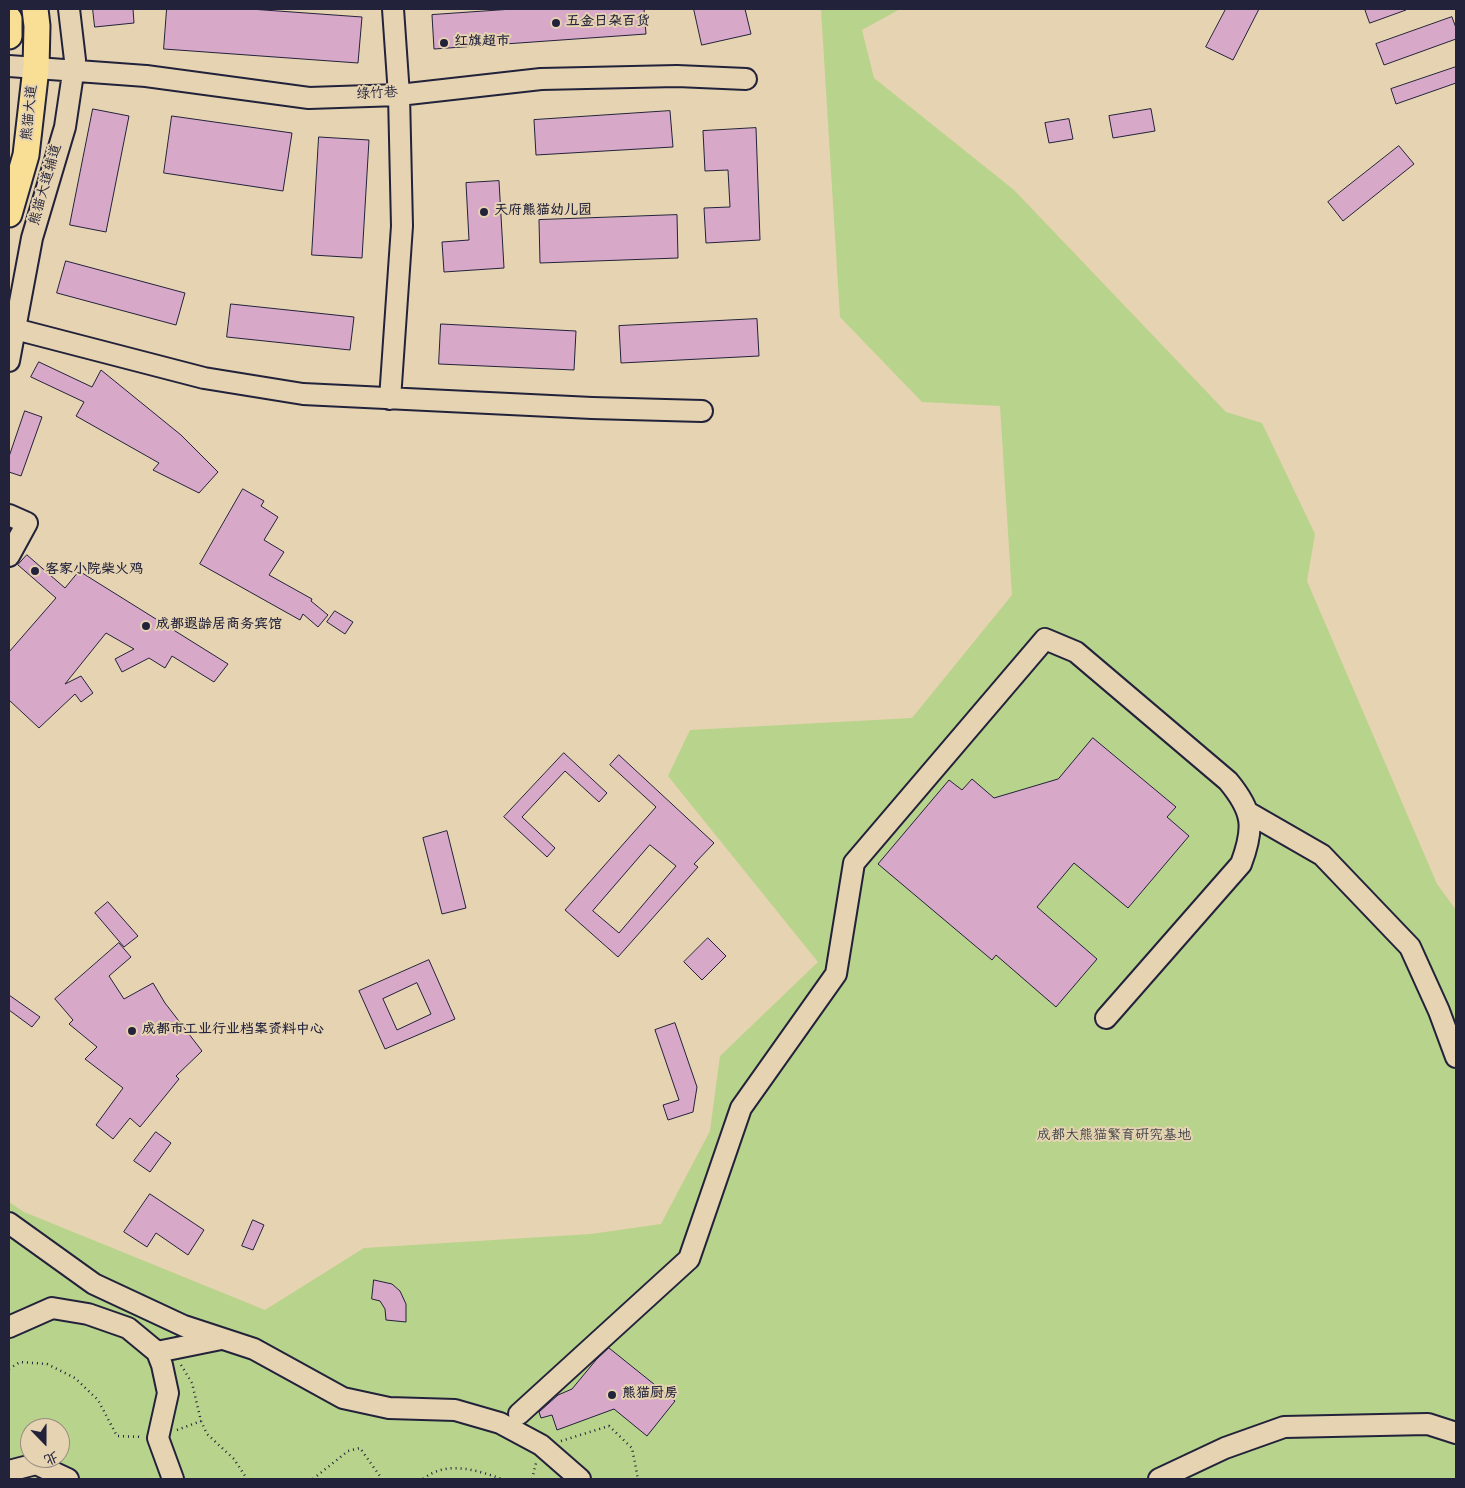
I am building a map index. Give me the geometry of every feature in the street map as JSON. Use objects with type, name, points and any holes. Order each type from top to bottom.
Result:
[{"type":"main road","name":"熊猫大道","points":[[9,214],[26,156],[36,68],[37,26],[35,9]]},
{"type":"main road","points":[[9,19],[9,36]]},
{"type":"street","name":"熊猫大道辅道","points":[[9,361],[32,238],[65,127],[74,60],[70,9]]},
{"type":"street","points":[[390,399],[402,226],[399,94],[393,9]]},
{"type":"street","name":"绿竹巷","points":[[9,66],[146,76],[309,98],[399,94],[541,79],[677,76],[746,79]]},
{"type":"street","points":[[15,329],[204,378],[303,394],[702,412]]},
{"type":"street","points":[[9,515],[27,523],[9,556]]},
{"type":"street","points":[[519,1414],[689,1259],[742,1108],[836,974],[854,863],[1045,639],[1076,652],[1221,775],[1241,797],[1249,812],[1247,849],[1241,864],[1106,1018]]},
{"type":"street","points":[[1249,812],[1322,855],[1410,947],[1439,1012],[1456,1057]]},
{"type":"street","points":[[9,1224],[94,1284],[184,1326],[254,1349],[343,1398],[388,1408],[455,1410],[500,1423],[541,1445],[580,1479]]},
{"type":"street","points":[[9,1328],[52,1308],[88,1314],[128,1328],[164,1351],[221,1339]]},
{"type":"street","points":[[164,1351],[162,1365],[168,1393],[158,1438],[173,1479]]},
{"type":"street","points":[[1159,1479],[1225,1448],[1284,1427],[1428,1424],[1456,1433]]},
{"type":"street","points":[[9,1470],[36,1464],[68,1479]]},
{"type":"path","points":[[164,1351],[192,1383],[201,1421],[207,1434],[234,1459],[247,1479]]},
{"type":"path","points":[[9,1369],[20,1362],[47,1364],[75,1378],[98,1400],[117,1436],[158,1438],[201,1421]]},
{"type":"path","points":[[554,1437],[561,1442],[609,1426],[632,1448],[638,1479]]},
{"type":"path","points":[[313,1479],[348,1451],[360,1448],[382,1479]]},
{"type":"path","points":[[423,1479],[439,1469],[473,1469],[502,1479]]},
{"type":"green space","name":"成都大熊猫繁育研究基地","points":[[821,9],[900,9],[862,30],[874,78],[1014,190],[1226,412],[1262,423],[1315,534],[1307,581],[1437,884],[1456,910],[1456,1479],[9,1479],[9,1202],[24,1212],[265,1310],[364,1248],[591,1234],[661,1224],[710,1131],[720,1056],[818,962],[668,776],[690,730],[912,718],[1012,595],[1000,406],[922,402],[840,317]]},
{"type":"building","points":[[93,9],[133,9],[134,23],[95,27]]},
{"type":"building","points":[[167,9],[250,9],[362,17],[358,63],[164,49]]},
{"type":"building","points":[[513,9],[644,9],[646,34],[434,49],[432,15]]},
{"type":"building","points":[[694,9],[745,9],[751,34],[702,45]]},
{"type":"building","points":[[1226,9],[1259,9],[1233,60],[1206,47]]},
{"type":"building","points":[[1365,9],[1406,9],[1406,10],[1370,23]]},
{"type":"building","points":[[1452,17],[1456,28],[1456,39],[1384,65],[1376,44]]},
{"type":"building","points":[[1456,67],[1456,83],[1396,104],[1391,89]]},
{"type":"building","points":[[93,109],[129,116],[106,232],[70,225]]},
{"type":"building","points":[[1151,109],[1155,131],[1113,138],[1109,116]]},
{"type":"building","points":[[670,111],[673,147],[536,155],[534,120]]},
{"type":"building","points":[[172,116],[292,133],[283,191],[164,173]]},
{"type":"building","points":[[1069,119],[1073,139],[1049,143],[1045,123]]},
{"type":"building","points":[[756,128],[760,240],[706,243],[704,208],[730,207],[728,170],[705,171],[703,131]]},
{"type":"building","points":[[319,137],[369,140],[362,258],[312,255]]},
{"type":"building","points":[[1399,146],[1414,164],[1343,221],[1328,202]]},
{"type":"building","name":"天府熊猫幼儿园","points":[[499,181],[504,268],[444,272],[442,242],[469,240],[466,183]]},
{"type":"building","points":[[677,215],[678,258],[540,263],[539,220]]},
{"type":"building","points":[[66,261],[185,293],[176,325],[57,293]]},
{"type":"building","points":[[231,304],[354,317],[350,350],[227,337]]},
{"type":"building","points":[[757,319],[759,356],[621,363],[619,326]]},
{"type":"building","points":[[441,324],[576,331],[574,370],[439,364]]},
{"type":"building","points":[[39,362],[92,387],[101,370],[181,435],[218,472],[199,493],[153,470],[159,463],[76,416],[84,402],[31,377]]},
{"type":"building","points":[[25,411],[42,417],[21,476],[9,472],[9,457]]},
{"type":"building","points":[[243,489],[264,501],[261,506],[278,517],[264,540],[284,552],[269,575],[312,599],[311,601],[328,615],[318,627],[303,614],[300,620],[200,564]]},
{"type":"building","points":[[27,555],[65,588],[79,571],[228,664],[214,682],[172,656],[165,668],[149,658],[122,672],[115,659],[134,649],[106,633],[65,684],[81,676],[93,693],[81,702],[75,694],[39,728],[9,700],[9,652],[56,598],[18,565]]},
{"type":"building","points":[[335,611],[353,622],[345,634],[327,622]]},
{"type":"building","points":[[1093,738],[1176,807],[1167,817],[1189,836],[1128,908],[1074,863],[1037,907],[1097,959],[1056,1007],[996,955],[992,960],[878,864],[949,780],[962,790],[972,779],[994,798],[1058,779]]},
{"type":"building","points":[[564,753],[607,793],[599,802],[565,771],[522,817],[555,848],[547,857],[504,817]]},
{"type":"building","points":[[619,755],[714,843],[694,864],[698,867],[618,957],[565,910],[656,807],[610,765]],"holes":[[[650,845],[676,866],[619,933],[593,911]]]},
{"type":"building","points":[[447,831],[466,908],[442,914],[423,838]]},
{"type":"building","points":[[108,902],[138,936],[124,947],[95,913]]},
{"type":"building","points":[[708,938],[726,956],[702,980],[684,962]]},
{"type":"building","points":[[119,943],[131,957],[109,976],[124,999],[153,983],[165,1003],[202,1051],[176,1076],[179,1079],[140,1127],[130,1118],[113,1139],[96,1125],[123,1088],[85,1059],[97,1047],[69,1024],[73,1020],[55,999]]},
{"type":"building","points":[[429,960],[455,1019],[385,1049],[359,991]],"holes":[[[417,983],[431,1014],[397,1030],[383,999]]]},
{"type":"building","points":[[9,995],[40,1017],[32,1027],[9,1010]]},
{"type":"building","points":[[675,1023],[697,1087],[693,1112],[668,1120],[663,1105],[679,1100],[655,1030]]},
{"type":"building","points":[[156,1132],[171,1143],[150,1172],[134,1161]]},
{"type":"building","points":[[150,1194],[204,1230],[188,1255],[156,1233],[147,1247],[124,1232]]},
{"type":"building","points":[[253,1220],[264,1225],[253,1250],[242,1246]]},
{"type":"building","points":[[374,1280],[392,1284],[400,1291],[406,1304],[406,1322],[386,1320],[385,1309],[380,1301],[372,1299]]},
{"type":"building","name":"熊猫厨房","points":[[609,1348],[675,1401],[647,1436],[614,1409],[557,1430],[552,1415],[541,1418],[539,1412],[558,1395],[572,1389],[596,1360]]},
{"type":"place","name":"五金日杂百货","points":[[556,23]]},
{"type":"place","name":"红旗超市","points":[[444,43]]},
{"type":"place","name":"天府熊猫幼儿园","points":[[484,212]]},
{"type":"place","name":"客家小院柴火鸡","points":[[35,571]]},
{"type":"place","name":"成都遐龄居商务宾馆","points":[[146,626]]},
{"type":"place","name":"成都市工业行业档案资料中心","points":[[132,1031]]},
{"type":"place","name":"熊猫厨房","points":[[612,1395]]}]
